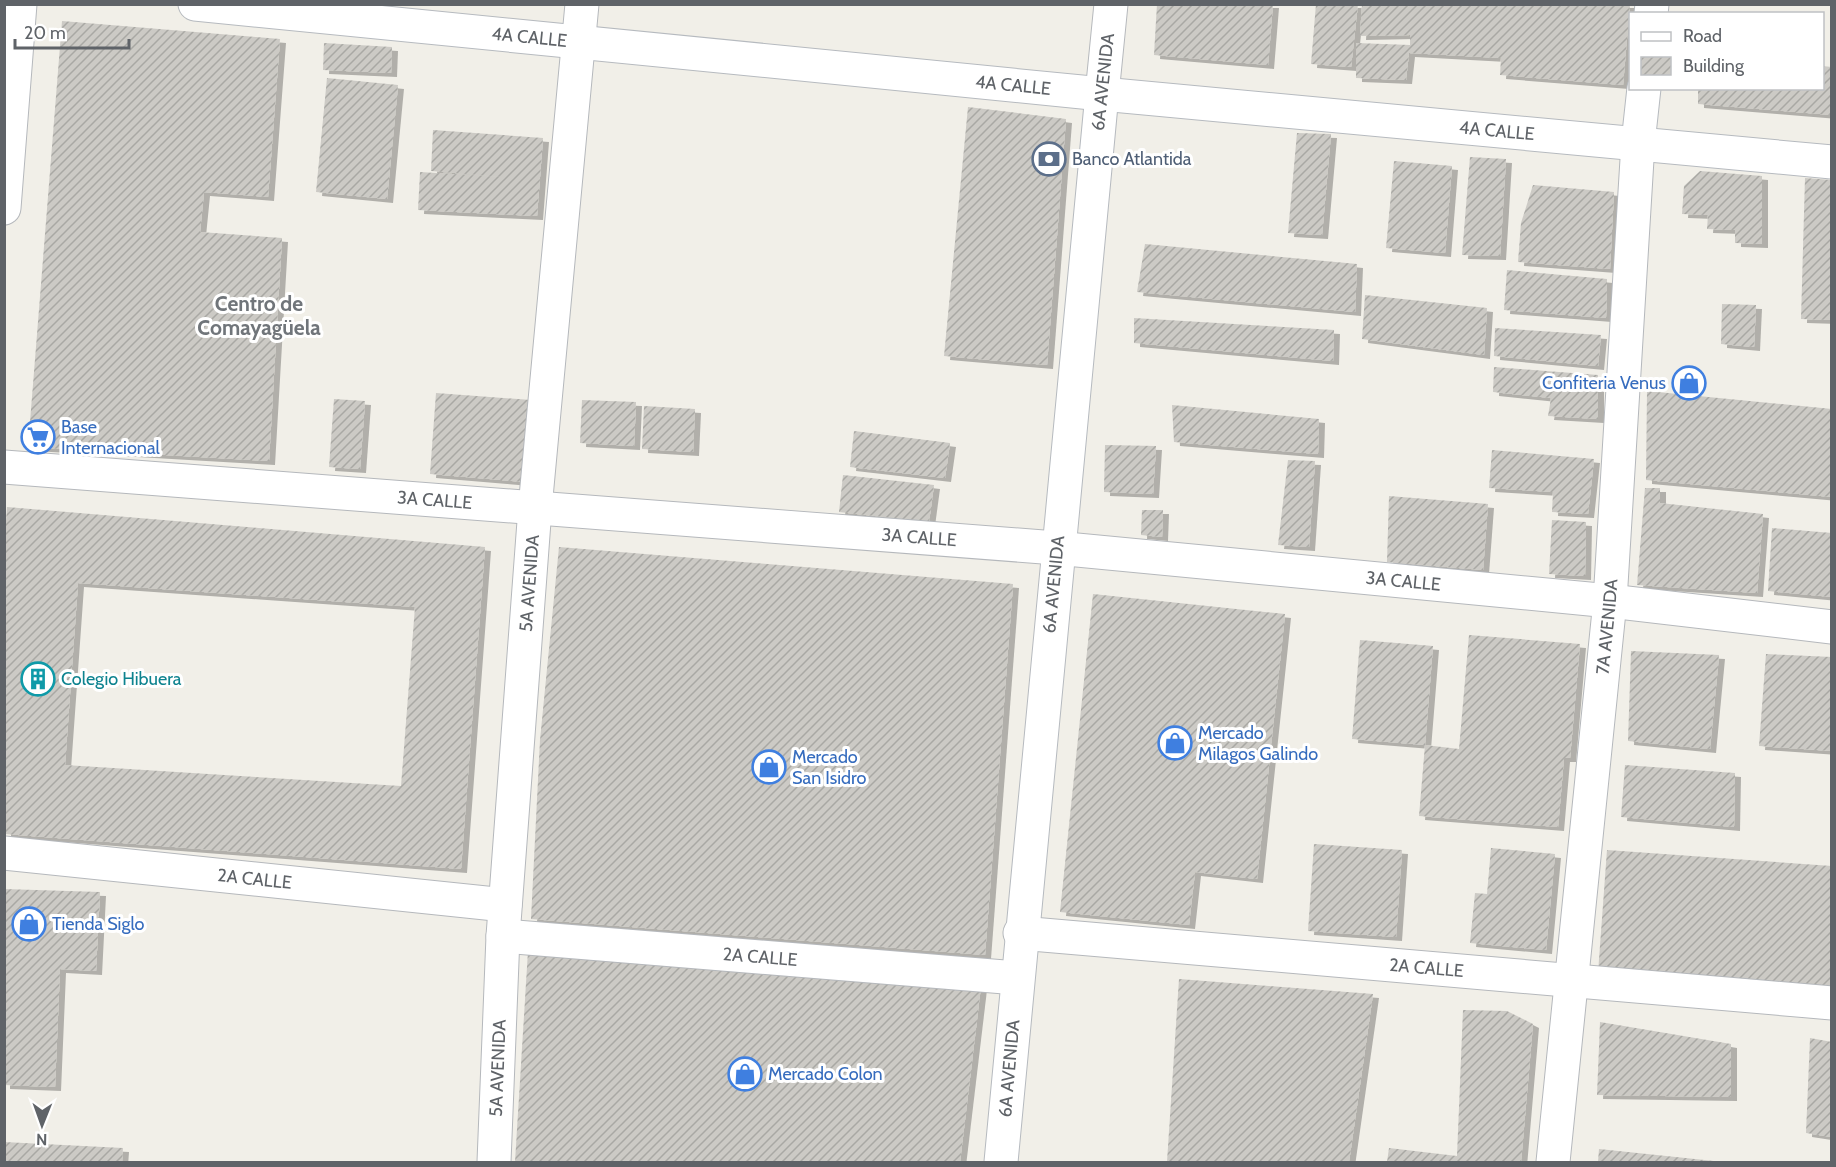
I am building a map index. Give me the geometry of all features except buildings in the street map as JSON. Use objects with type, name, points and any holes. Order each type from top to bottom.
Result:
[{"type":"street","points":[[4,208],[20,4]]},
{"type":"street","name":"4A CALLE","points":[[195,4],[1101,94],[1832,162]]},
{"type":"street","name":"5A AVENIDA","points":[[494,1162],[504,921],[536,508],[582,4]]},
{"type":"street","name":"6A AVENIDA","points":[[1001,1162],[1056,548],[1111,4]]},
{"type":"street","name":"7A AVENIDA","points":[[1553,1162],[1570,980],[1611,601],[1638,143],[1644,90]]},
{"type":"street","name":"3A CALLE","points":[[4,467],[1056,548],[1611,601],[1832,627]]},
{"type":"street","name":"2A CALLE","points":[[4,853],[504,921],[1017,978]]},
{"type":"street","name":"2A CALLE","points":[[1020,933],[1832,1003]]},
{"type":"place","name":"Banco Atlantida","points":[[1049,159]]},
{"type":"place","name":"Confiteria Venus","points":[[1689,383]]},
{"type":"place","name":"Base Internacional","points":[[38,437]]},
{"type":"place","name":"Colegio Hibuera","points":[[38,679]]},
{"type":"place","name":"Mercado Milagos Galindo","points":[[1175,743]]},
{"type":"place","name":"Mercado San Isidro","points":[[769,767]]},
{"type":"place","name":"Tienda Siglo","points":[[29,924]]},
{"type":"place","name":"Mercado Colon","points":[[745,1074]]},
{"type":"district","name":"Centro de Comayagüela","points":[[259,315]]}]
